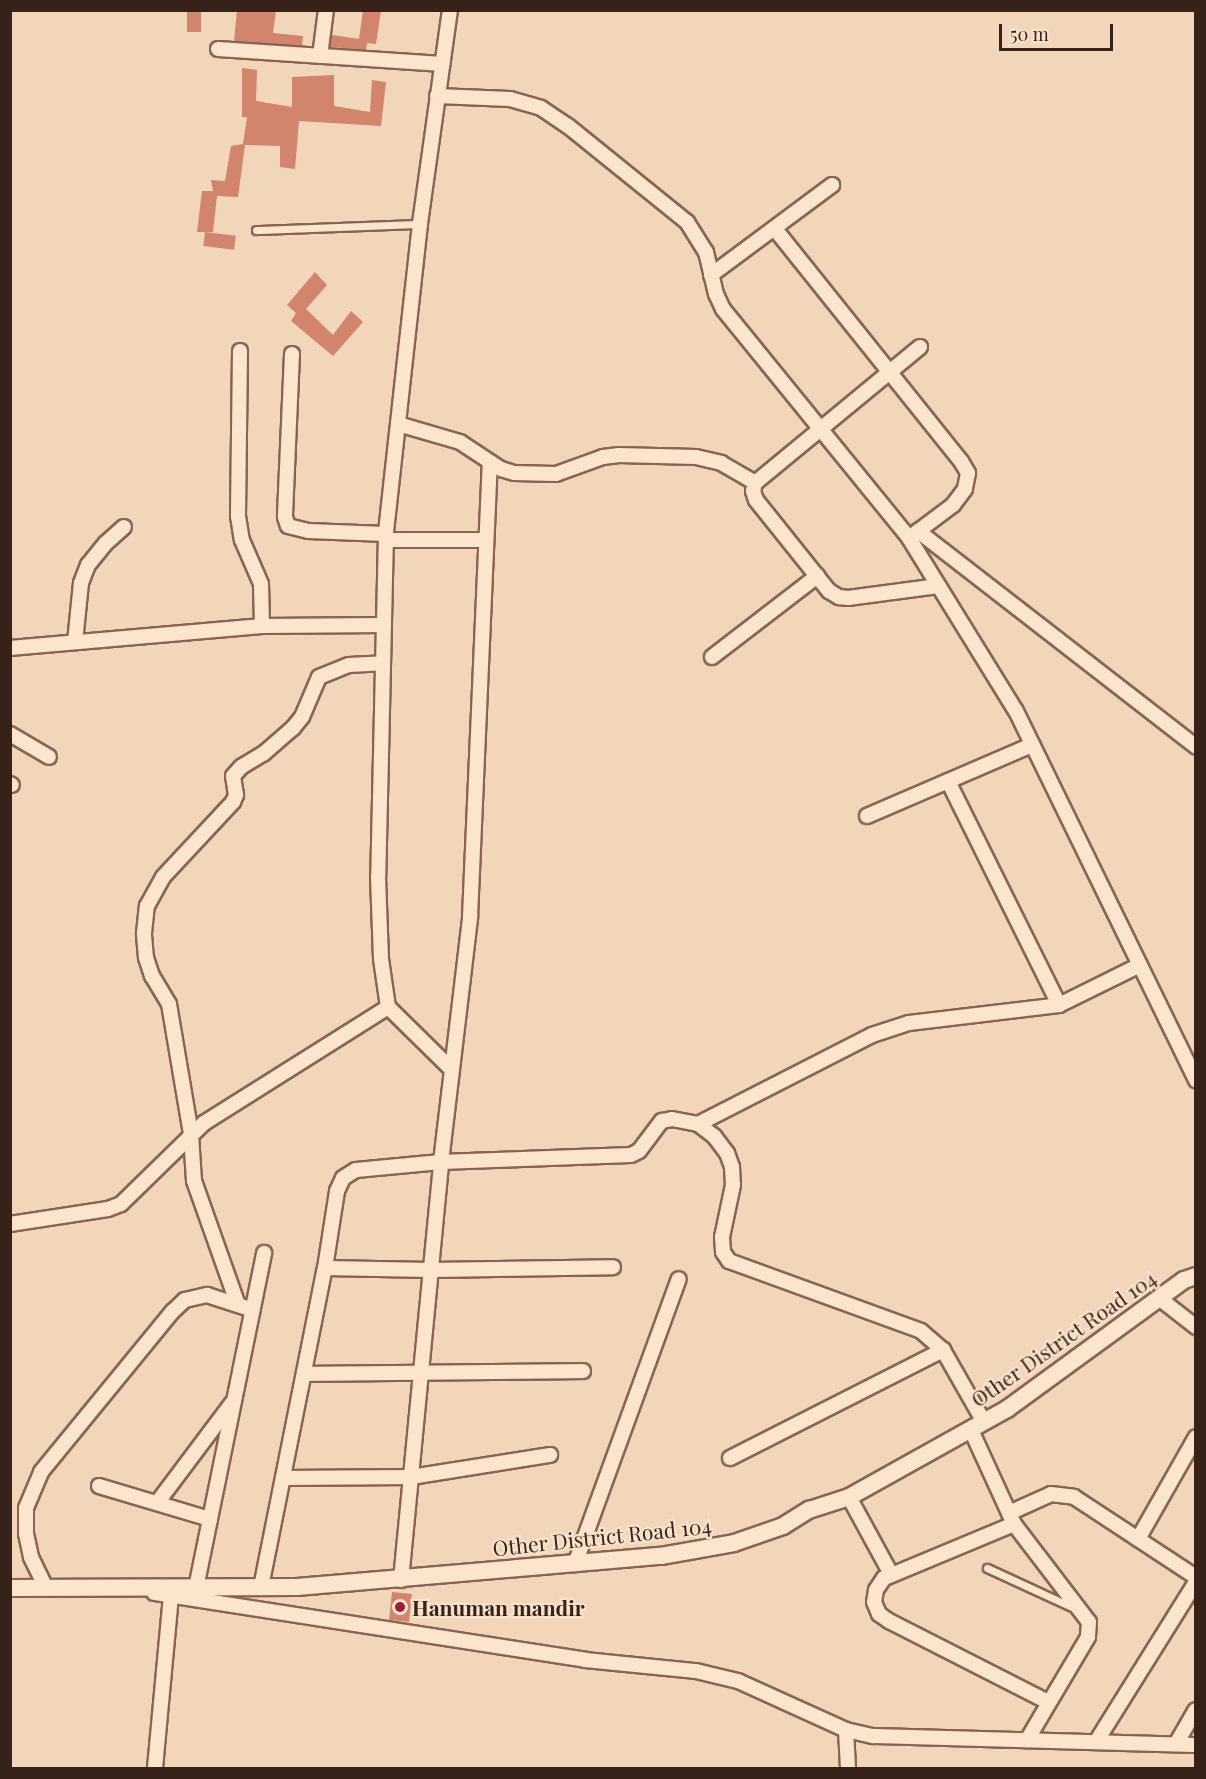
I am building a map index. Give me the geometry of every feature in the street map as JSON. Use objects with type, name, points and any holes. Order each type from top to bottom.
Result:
[{"type":"street","points":[[320,56],[326,10]]},
{"type":"street","points":[[450,10],[420,224],[386,537],[378,877],[381,959],[388,1007],[451,1069]]},
{"type":"street","points":[[218,49],[443,64]]},
{"type":"street","points":[[437,96],[510,99],[541,108],[568,126],[687,222],[706,252],[723,309],[820,429],[913,534],[1196,747]]},
{"type":"street","points":[[711,275],[832,185]]},
{"type":"street","points":[[775,229],[961,462],[968,474],[965,489],[953,505],[913,534]]},
{"type":"street","points":[[920,347],[755,483],[753,491],[756,500],[829,591],[839,597],[848,598],[938,586]]},
{"type":"street","points":[[240,351],[238,516],[242,540],[261,584],[262,626]]},
{"type":"street","points":[[292,354],[285,517],[288,526],[308,531],[386,537],[485,540]]},
{"type":"street","points":[[398,424],[460,442],[490,462],[514,473],[537,476],[556,474],[603,457],[696,457],[721,464],[755,483]]},
{"type":"street","points":[[401,1580],[441,1162],[470,917],[490,462]]},
{"type":"street","points":[[75,642],[81,583],[88,566],[106,543],[124,527]]},
{"type":"street","points":[[913,534],[938,586],[1016,711],[1196,1080]]},
{"type":"street","points":[[712,657],[817,576]]},
{"type":"street","points":[[10,648],[262,626],[384,625]]},
{"type":"street","points":[[238,1305],[194,1181],[192,1134],[169,1004],[152,976],[146,958],[144,933],[147,906],[163,877],[233,802],[236,795],[233,776],[293,728],[302,717],[313,686],[319,677],[349,665],[383,663]]},
{"type":"street","points":[[10,734],[49,757]]},
{"type":"street","points":[[867,816],[1032,745]]},
{"type":"street","points":[[948,781],[1059,1005]]},
{"type":"street","points":[[698,1124],[873,1035],[909,1023],[1059,1005],[1140,965]]},
{"type":"street","points":[[10,1224],[108,1209],[121,1204],[192,1134],[298,1062],[388,1007]]},
{"type":"street","points":[[261,1587],[325,1268],[337,1191],[349,1172],[441,1162],[630,1155],[639,1151],[662,1120],[672,1119],[698,1124],[714,1136],[727,1153],[732,1167],[733,1185],[722,1237],[723,1252],[729,1261],[921,1331],[943,1350],[977,1426],[1012,1519],[1089,1622],[1088,1637],[1027,1740]]},
{"type":"street","points":[[196,1588],[264,1253]]},
{"type":"street","points":[[325,1268],[431,1270],[613,1267]]},
{"type":"street","name":"Other District Road 104","points":[[10,1588],[261,1587],[401,1580],[661,1556],[734,1543],[783,1526],[809,1510],[849,1497],[1007,1409],[1184,1280],[1196,1276]]},
{"type":"street","points":[[575,1564],[680,1279]]},
{"type":"street","points":[[46,1588],[31,1557],[26,1533],[26,1508],[40,1472],[172,1312],[185,1300],[207,1295],[252,1310]]},
{"type":"street","points":[[1160,1298],[1196,1328]]},
{"type":"street","points":[[730,1458],[943,1350]]},
{"type":"street","points":[[304,1374],[583,1371]]},
{"type":"street","points":[[157,1503],[235,1399]]},
{"type":"street","points":[[1138,1539],[1196,1437]]},
{"type":"street","points":[[284,1478],[411,1477],[550,1455]]},
{"type":"street","points":[[99,1486],[210,1519]]},
{"type":"street","points":[[1048,1702],[879,1614],[874,1602],[876,1590],[884,1578],[1012,1519],[1051,1494],[1074,1497],[1196,1577]]},
{"type":"street","points":[[849,1497],[891,1574]]},
{"type":"street","points":[[1096,1743],[1196,1582]]},
{"type":"street","points":[[114,1588],[585,1660],[696,1671],[738,1681],[846,1730],[873,1736],[1196,1745]]},
{"type":"street","points":[[155,1768],[171,1596]]},
{"type":"street","points":[[1176,1744],[1196,1710]]},
{"type":"street","points":[[846,1730],[848,1768]]},
{"type":"lane","points":[[256,230],[420,224]]},
{"type":"lane","points":[[987,1568],[1082,1611]]},
{"type":"building","points":[[187,10],[201,10],[201,32],[187,32]]},
{"type":"building","points":[[237,10],[276,10],[273,33],[303,36],[302,46],[234,41]]},
{"type":"building","points":[[363,10],[381,10],[376,44],[367,43],[366,50],[330,47],[332,35],[359,39]]},
{"type":"building","points":[[242,68],[257,70],[256,101],[292,107],[292,77],[334,75],[334,106],[370,112],[372,80],[386,82],[381,126],[299,121],[295,169],[280,167],[280,146],[245,145],[238,197],[217,196],[213,232],[197,232],[202,191],[213,191],[211,180],[225,181],[231,146],[243,144],[247,117],[242,117]]},
{"type":"building","points":[[205,232],[236,236],[234,250],[203,246]]},
{"type":"building","points":[[315,272],[327,285],[306,309],[333,335],[351,311],[363,322],[333,356],[291,321],[296,313],[287,305]]},
{"type":"building","name":"Hanuman mandir","points":[[392,1592],[412,1594],[409,1622],[389,1620]]},
{"type":"place","name":"Hanuman mandir","points":[[400,1607]]}]
